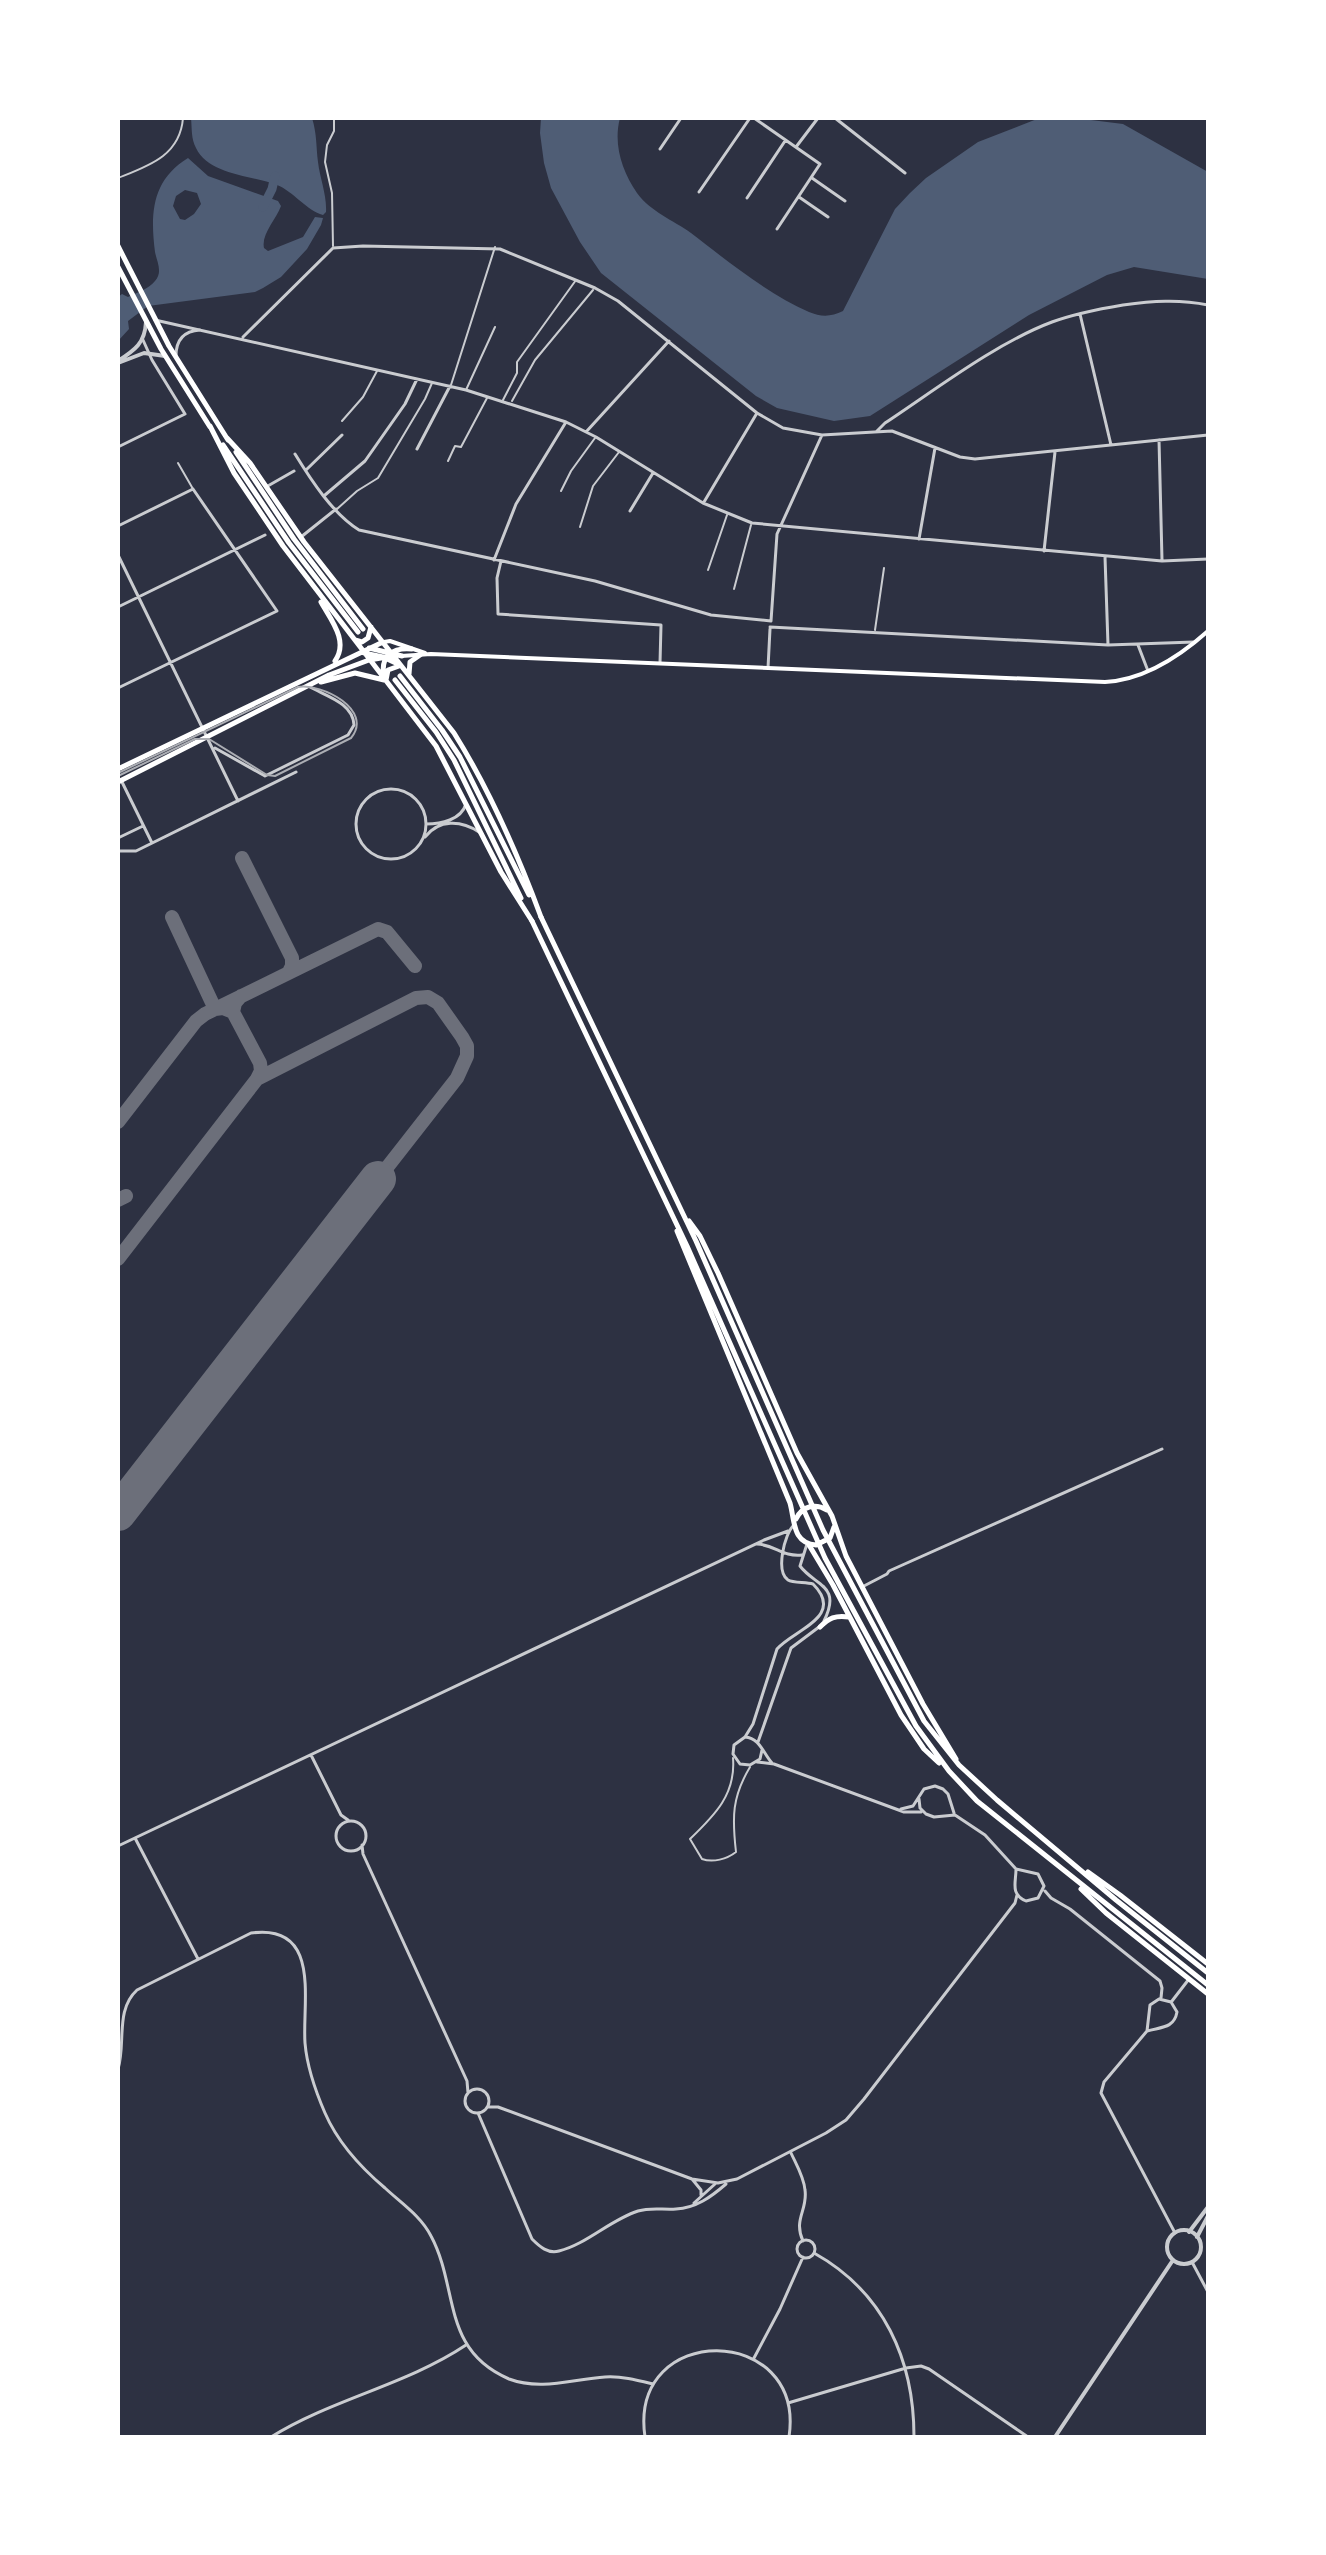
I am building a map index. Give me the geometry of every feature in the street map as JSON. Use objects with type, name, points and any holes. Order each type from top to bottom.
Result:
[{"type":"main road","points":[[118,246],[176,357],[294,539],[360,631],[289,543],[210,426],[165,356],[118,267]]},
{"type":"main road","points":[[210,426],[234,473],[313,588],[367,652],[436,746],[501,872],[532,921]]},
{"type":"main road","points":[[227,438],[250,463],[301,538],[383,642],[389,655],[403,667],[454,733],[524,872],[541,917]]},
{"type":"main road","points":[[313,588],[341,640],[341,650],[332,665]]},
{"type":"main road","points":[[354,640],[362,642],[368,638],[371,627]]},
{"type":"main road","points":[[120,781],[362,662],[371,627]]},
{"type":"main road","points":[[367,652],[402,656],[431,654],[1105,682],[1128,679],[1148,671],[1208,631]]},
{"type":"main road","points":[[118,769],[383,642],[390,641],[431,654]]},
{"type":"main road","points":[[386,681],[383,669],[389,655],[399,649],[412,649]]},
{"type":"main road","points":[[367,652],[389,655]]},
{"type":"main road","points":[[409,675],[410,662],[420,655]]},
{"type":"main road","points":[[386,681],[390,669],[403,667]]},
{"type":"main road","points":[[308,686],[355,673],[386,681]]},
{"type":"main road","points":[[1208,1973],[1116,1900],[959,1765],[914,1704],[823,1530],[682,1210],[541,917],[460,757],[442,730],[398,678],[454,760],[687,1246],[813,1534],[906,1709],[949,1771],[977,1801],[1208,1985]]},
{"type":"main road","points":[[682,1210],[700,1236],[797,1453],[828,1511],[862,1587],[923,1704],[959,1765]]},
{"type":"main road","points":[[672,1215],[681,1245],[776,1469],[798,1537],[830,1579],[916,1738],[949,1771]]},
{"type":"main road","points":[[795,1523],[801,1511],[808,1507],[821,1507],[828,1511]]},
{"type":"main road","points":[[807,1549],[826,1541],[834,1526]]},
{"type":"main road","points":[[820,1627],[832,1617],[849,1617]]},
{"type":"main road","points":[[1065,1856],[1208,1964]]},
{"type":"main road","points":[[1057,1867],[1106,1913],[1208,1994]]},
{"type":"street","points":[[660,149],[681,118]]},
{"type":"street","points":[[699,192],[752,118],[820,164],[777,229]]},
{"type":"street","points":[[796,147],[818,118]]},
{"type":"street","points":[[835,118],[905,173]]},
{"type":"street","points":[[747,198],[785,140]]},
{"type":"street","points":[[812,178],[845,201]]},
{"type":"street","points":[[799,197],[828,217]]},
{"type":"street","points":[[242,338],[333,248],[495,247],[595,288],[624,305],[757,413],[783,428],[822,435],[892,431],[960,457],[975,459],[1208,435]]},
{"type":"street","points":[[877,431],[1005,345],[1044,325],[1080,314],[1154,301],[1208,305]]},
{"type":"street","points":[[1080,314],[1111,445]]},
{"type":"street","points":[[154,318],[466,390],[566,422],[703,503],[752,523],[1162,561],[1208,559]]},
{"type":"street","points":[[118,362],[138,348],[143,340],[146,321]]},
{"type":"street","points":[[176,357],[177,343],[183,335],[192,331],[207,331]]},
{"type":"street","points":[[118,447],[185,414],[143,340]]},
{"type":"street","points":[[586,432],[669,341]]},
{"type":"street","points":[[118,362],[141,353],[165,356]]},
{"type":"street","points":[[325,495],[365,461],[405,404],[417,379]]},
{"type":"street","points":[[417,449],[450,386]]},
{"type":"street","points":[[703,503],[757,413]]},
{"type":"street","points":[[494,560],[516,504],[566,422]]},
{"type":"street","points":[[306,470],[342,435]]},
{"type":"street","points":[[768,668],[779,527],[822,435]]},
{"type":"street","points":[[1159,440],[1162,561]]},
{"type":"street","points":[[919,539],[935,447]]},
{"type":"street","points":[[1044,551],[1055,452]]},
{"type":"street","points":[[295,454],[336,509],[359,530],[601,582],[719,617],[771,621]]},
{"type":"street","points":[[266,487],[294,471]]},
{"type":"street","points":[[630,511],[653,473]]},
{"type":"street","points":[[118,526],[193,489],[277,611],[118,688]]},
{"type":"street","points":[[301,538],[336,509]]},
{"type":"street","points":[[118,607],[265,535]]},
{"type":"street","points":[[118,555],[238,801]]},
{"type":"street","points":[[1105,556],[1108,645]]},
{"type":"street","points":[[501,561],[497,578],[498,614],[661,625],[660,663]]},
{"type":"street","points":[[770,627],[1108,645],[1194,642]]},
{"type":"street","points":[[1138,645],[1148,671]]},
{"type":"street","points":[[212,746],[262,776],[348,735],[354,718],[348,709],[308,686]]},
{"type":"street","points":[[265,787],[274,771]]},
{"type":"street","points":[[118,851],[136,851],[296,772]]},
{"type":"street","points":[[120,781],[152,843]]},
{"type":"street","points":[[385,789],[400,790],[409,793],[422,806],[429,826],[428,833],[412,852],[390,859],[374,854],[359,838],[357,813],[371,795],[385,789]]},
{"type":"street","points":[[429,826],[454,821],[463,812],[466,800]]},
{"type":"street","points":[[420,843],[429,826],[436,823],[454,821],[483,835]]},
{"type":"street","points":[[118,838],[144,826]]},
{"type":"street","points":[[862,1587],[889,1571],[1162,1449]]},
{"type":"street","points":[[118,1846],[788,1531],[795,1523]]},
{"type":"street","points":[[788,1531],[782,1554],[787,1579],[813,1584],[822,1596],[823,1607],[812,1624],[777,1649],[753,1724],[745,1737],[734,1745],[733,1754],[740,1764],[774,1764],[908,1812],[923,1812],[934,1817],[955,1815],[985,1835],[1016,1869],[1038,1874],[1043,1880],[1044,1890],[1040,1897],[1034,1901],[1015,1903]]},
{"type":"street","points":[[757,1544],[769,1545],[782,1554],[807,1549]]},
{"type":"street","points":[[758,1742],[791,1648],[820,1627],[828,1612],[828,1596],[819,1581],[800,1567],[807,1549]]},
{"type":"street","points":[[745,1737],[758,1742],[774,1764]]},
{"type":"street","points":[[757,1762],[762,1750]]},
{"type":"street","points":[[311,1755],[341,1815],[359,1823],[365,1830],[366,1838],[355,1850]]},
{"type":"street","points":[[898,1809],[913,1806],[924,1789],[935,1786],[946,1792],[955,1815]]},
{"type":"street","points":[[919,1799],[923,1812]]},
{"type":"street","points":[[942,1814],[950,1803]]},
{"type":"street","points":[[341,1815],[336,1835],[338,1843],[345,1849],[363,1854]]},
{"type":"street","points":[[340,1826],[349,1821]]},
{"type":"street","points":[[135,1838],[198,1960]]},
{"type":"street","points":[[362,1845],[363,1854],[467,2081],[466,2107],[478,2113],[486,2108],[498,2107]]},
{"type":"street","points":[[1016,1869],[1014,1887],[1017,1895],[1024,1900]]},
{"type":"street","points":[[1016,1879],[1025,1872]]},
{"type":"street","points":[[1044,1890],[1160,1981],[1161,1998]]},
{"type":"street","points":[[478,2113],[532,2239],[545,2250],[557,2252],[567,2248],[638,2211],[677,2209],[707,2199],[728,2182],[826,2133],[855,2110],[1015,1903],[1017,1895]]},
{"type":"street","points":[[1040,1897],[1051,1898]]},
{"type":"street","points":[[118,2069],[123,2048],[123,2010],[137,1990],[251,1933],[264,1931],[284,1938],[300,1955],[306,1974],[306,2051],[312,2081],[323,2108],[335,2133],[352,2157],[417,2216],[432,2236],[453,2315],[466,2345],[481,2362],[524,2383],[549,2384],[607,2377],[653,2384]]},
{"type":"street","points":[[1171,2002],[1189,1979]]},
{"type":"street","points":[[1147,2031],[1167,2027],[1175,2019],[1176,2008],[1161,1998]]},
{"type":"street","points":[[1161,1998],[1150,2005],[1147,2031],[1104,2082],[1101,2093],[1175,2233]]},
{"type":"street","points":[[1149,2020],[1158,2027]]},
{"type":"street","points":[[467,2081],[484,2091],[498,2107],[692,2179],[728,2182]]},
{"type":"street","points":[[468,2093],[476,2089]]},
{"type":"street","points":[[485,2127],[489,2100]]},
{"type":"street","points":[[791,2153],[805,2189],[799,2221],[803,2241]]},
{"type":"street","points":[[692,2179],[699,2186],[701,2195]]},
{"type":"street","points":[[706,2182],[710,2188],[707,2199]]},
{"type":"street","points":[[692,2205],[718,2183]]},
{"type":"street","points":[[1189,2232],[1208,2207]]},
{"type":"street","points":[[1197,2237],[1208,2216]]},
{"type":"street","points":[[1189,2232],[1197,2237],[1201,2250],[1192,2262],[1180,2264],[1173,2260],[1168,2246],[1175,2233],[1189,2232]]},
{"type":"street","points":[[803,2241],[813,2243],[814,2253],[869,2298],[895,2338],[912,2394],[914,2437]]},
{"type":"street","points":[[803,2241],[798,2250],[803,2257]]},
{"type":"street","points":[[803,2257],[814,2253]]},
{"type":"street","points":[[753,2359],[803,2257]]},
{"type":"street","points":[[1055,2437],[1173,2260]]},
{"type":"street","points":[[1192,2262],[1208,2292]]},
{"type":"street","points":[[271,2437],[318,2412],[380,2389],[466,2345]]},
{"type":"street","points":[[645,2437],[645,2407],[653,2384],[671,2366],[696,2352],[727,2350],[753,2359],[779,2383],[791,2418],[789,2437]]},
{"type":"street","points":[[788,2403],[921,2366],[1028,2437]]},
{"type":"lane","points":[[118,178],[149,166],[165,155],[180,133],[183,118]]},
{"type":"lane","points":[[333,248],[332,193],[325,162],[327,145],[334,131],[334,118]]},
{"type":"lane","points":[[118,136],[118,151]]},
{"type":"lane","points":[[450,386],[495,247]]},
{"type":"lane","points":[[502,401],[517,373],[517,362],[576,280]]},
{"type":"lane","points":[[512,401],[544,347],[595,288]]},
{"type":"lane","points":[[466,390],[495,327]]},
{"type":"lane","points":[[342,421],[363,397],[377,370]]},
{"type":"lane","points":[[336,509],[378,478],[432,382]]},
{"type":"lane","points":[[448,461],[455,446],[461,447],[488,396]]},
{"type":"lane","points":[[561,491],[571,471],[596,437]]},
{"type":"lane","points":[[580,527],[593,486],[619,452]]},
{"type":"lane","points":[[178,463],[193,489]]},
{"type":"lane","points":[[708,570],[727,515]]},
{"type":"lane","points":[[734,589],[752,523]]},
{"type":"lane","points":[[875,632],[884,568]]},
{"type":"lane","points":[[733,1754],[734,1776],[723,1802],[690,1839],[697,1854],[704,1860],[726,1858],[736,1852],[733,1808],[750,1765]]},
{"type":"water","points":[[191,118],[312,118],[326,212],[323,215],[317,213],[277,185],[211,164],[194,145]]},
{"type":"water","points":[[541,118],[620,118],[620,157],[632,185],[643,200],[763,286],[794,305],[826,316],[843,311],[895,209],[926,178],[978,142],[1037,119],[1075,118],[1123,124],[1208,172],[1208,279],[1134,267],[1107,275],[1029,315],[870,416],[834,421],[777,408],[756,396],[601,273],[551,188],[544,163]]},
{"type":"water","points":[[188,158],[208,176],[278,201],[281,206],[264,243],[268,251],[303,237],[315,217],[323,218],[321,225],[307,249],[281,277],[263,288],[255,292],[148,306],[128,321],[129,329],[118,341],[118,297],[122,294],[128,297],[146,289],[159,274],[154,211],[160,187]],"holes":[[[185,190],[197,193],[201,204],[194,214],[185,220],[180,219],[173,206],[176,196]]]},
{"type":"waterway","points":[[263,207],[275,176]]},
{"type":"taxiway","points":[[242,858],[292,958],[289,972]]},
{"type":"taxiway","points":[[172,917],[215,1009],[233,1012],[241,996]]},
{"type":"taxiway","points":[[118,1122],[196,1021],[205,1014],[378,929],[387,932],[415,966]]},
{"type":"taxiway","points":[[118,1259],[257,1079],[416,998],[428,997],[438,1003],[462,1037],[467,1046],[467,1056],[457,1078],[378,1179]]},
{"type":"taxiway","points":[[233,1012],[260,1063],[261,1071],[257,1079]]},
{"type":"taxiway","points":[[118,1200],[126,1196]]},
{"type":"runway","points":[[118,1513],[378,1179]]},
{"type":"tram line","points":[[118,773],[298,687],[320,689],[331,694],[342,700],[356,718],[356,728],[351,738],[275,776],[267,775],[209,739],[195,739],[118,776]]}]
